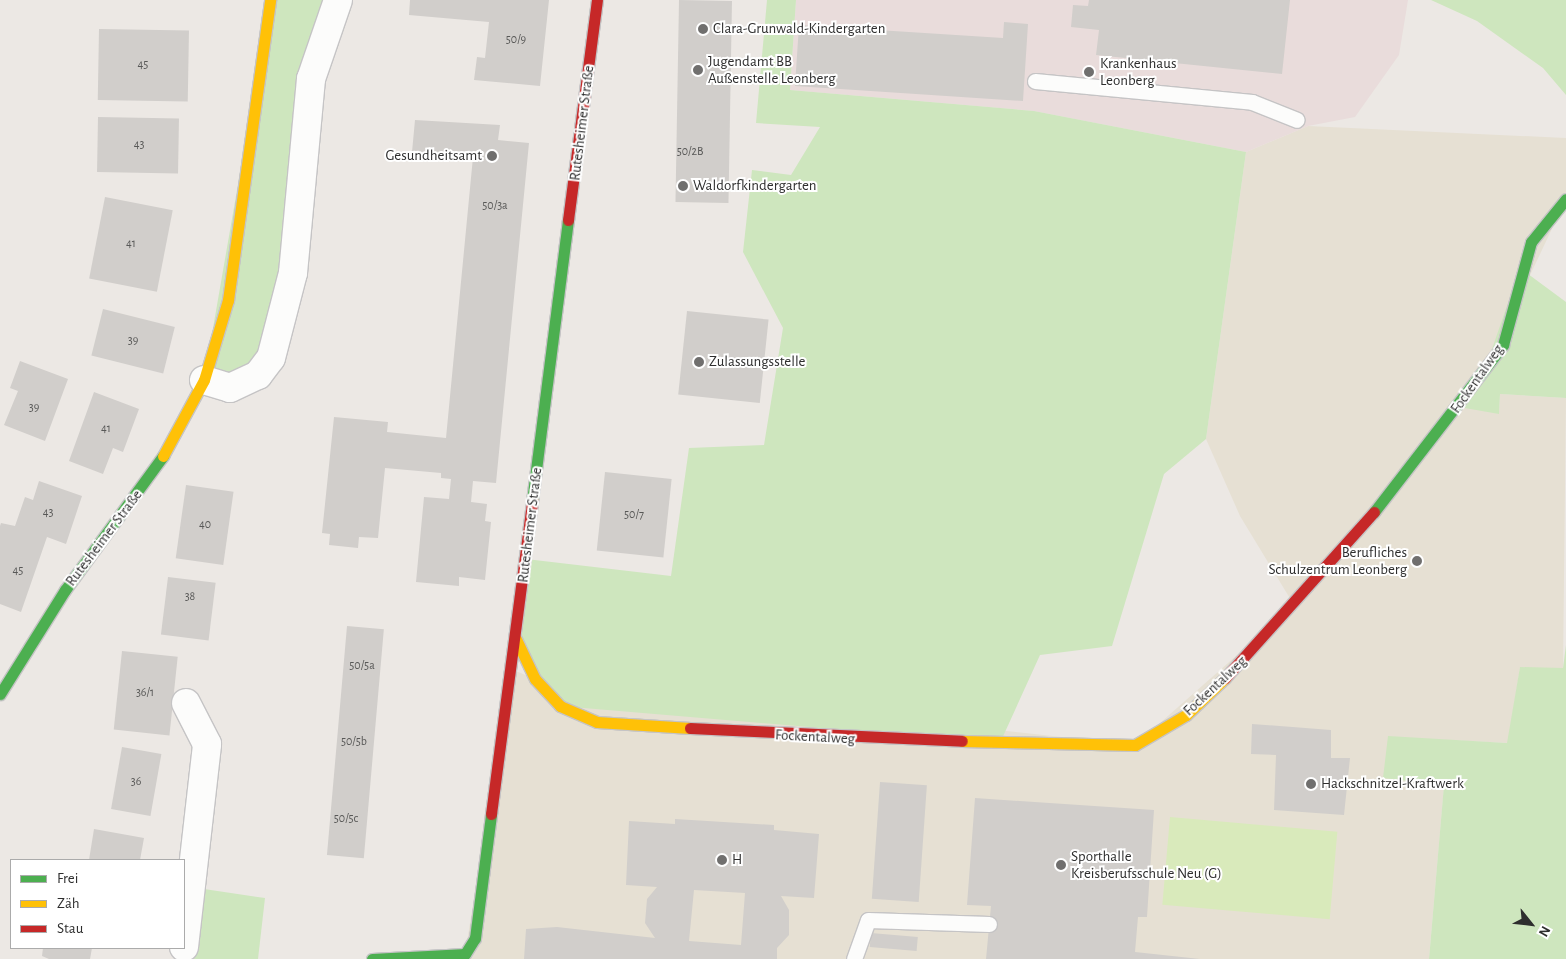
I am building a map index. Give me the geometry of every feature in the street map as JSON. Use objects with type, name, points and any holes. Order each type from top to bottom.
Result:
[{"type":"street","name":"Rutesheimer Straße","points":[[0,694],[65,590],[156,470],[204,380],[228,300],[238,246],[270,0]]},
{"type":"street","points":[[204,380],[230,388],[258,375],[271,358],[293,273],[310,79],[338,0]]},
{"type":"street","name":"Rutesheimer Straße","points":[[475,938],[516,639],[597,0]]},
{"type":"street","name":"Fockentalweg","points":[[516,639],[535,679],[560,706],[597,722],[862,739],[1135,745],[1186,716],[1237,667],[1348,544],[1436,437],[1503,344],[1531,242],[1566,199]]},
{"type":"street","points":[[185,938],[207,744],[186,703]]},
{"type":"street","points":[[372,959],[450,958],[465,954],[475,938]]},
{"type":"lane","points":[[1035,81],[1252,102],[1297,120]]},
{"type":"lane","points":[[854,959],[868,920],[989,924]]},
{"type":"lane","points":[[475,938],[480,959]]},
{"type":"shaded area","name":"Krankenhaus Leonberg","points":[[796,0],[1408,0],[1399,55],[1355,117],[1308,126],[1246,152],[1034,111],[790,90]]},
{"type":"shaded area","name":"Berufliches Schulzentrum Leonberg","points":[[1308,126],[1566,138],[1566,199],[1483,375],[1499,413],[1500,394],[1566,398],[1563,668],[1520,668],[1508,743],[1448,740],[1429,959],[372,959],[465,954],[511,669],[535,679],[1135,745],[1294,605],[1240,516],[1206,439],[1246,152]]},
{"type":"green space","points":[[270,0],[338,0],[293,273],[258,375],[204,380]]},
{"type":"green space","points":[[767,0],[796,0],[790,90],[1034,111],[1246,152],[1206,439],[1164,474],[1112,646],[1040,655],[1000,743],[560,706],[516,639],[526,559],[671,576],[689,448],[764,445],[783,328],[743,252],[752,170],[791,175],[820,127],[756,123]]},
{"type":"green space","points":[[1431,0],[1566,0],[1566,95],[1543,68],[1477,21]]},
{"type":"green space","points":[[1520,268],[1566,302],[1566,398],[1500,394],[1499,414],[1459,407],[1483,375]]},
{"type":"green space","points":[[1566,645],[1566,959],[1429,959],[1444,785],[1383,778],[1388,736],[1507,743],[1520,667],[1563,668]]},
{"type":"green space","points":[[1170,817],[1337,832],[1330,919],[1162,905]]},
{"type":"green space","points":[[204,889],[265,898],[258,959],[193,959]]},
{"type":"building","points":[[410,0],[549,0],[540,86],[474,80],[477,57],[485,58],[489,22],[409,15]]},
{"type":"building","points":[[679,0],[732,1],[728,203],[675,202]]},
{"type":"building","points":[[1089,0],[1290,0],[1282,74],[1096,55],[1099,30],[1071,27],[1073,5],[1088,6]]},
{"type":"building","points":[[1004,22],[1028,24],[1023,101],[795,86],[799,25],[1003,38]]},
{"type":"building","points":[[99,29],[189,31],[188,102],[98,100]]},
{"type":"building","points":[[98,117],[179,118],[178,173],[97,172]]},
{"type":"building","points":[[415,120],[500,125],[498,140],[529,143],[496,483],[473,481],[471,502],[487,504],[485,521],[491,522],[485,580],[459,577],[459,586],[416,582],[424,497],[449,499],[451,479],[441,478],[441,473],[385,468],[378,538],[359,537],[358,548],[329,545],[330,534],[322,533],[334,417],[388,422],[387,432],[446,438],[473,157],[412,152]]},
{"type":"building","points":[[105,197],[173,210],[157,292],[89,278]]},
{"type":"building","points":[[103,309],[175,327],[163,373],[91,356]]},
{"type":"building","points":[[687,311],[769,320],[760,403],[678,395]]},
{"type":"building","points":[[20,361],[68,379],[45,441],[4,425],[18,391],[10,388]]},
{"type":"building","points":[[94,392],[139,409],[123,452],[113,448],[103,474],[69,461]]},
{"type":"building","points":[[605,472],[672,479],[663,558],[597,551]]},
{"type":"building","points":[[39,481],[82,496],[66,544],[47,537],[21,612],[0,604],[0,526],[1,523],[15,526],[25,497],[33,500]]},
{"type":"building","points":[[186,485],[234,492],[223,565],[176,558]]},
{"type":"building","points":[[168,577],[216,583],[209,640],[161,635]]},
{"type":"building","points":[[347,626],[384,629],[364,858],[327,855]]},
{"type":"building","points":[[122,651],[178,657],[169,735],[114,730]]},
{"type":"building","name":"Hackschnitzel-Kraftwerk","points":[[1252,724],[1331,730],[1331,758],[1350,758],[1344,815],[1274,810],[1276,755],[1251,754]]},
{"type":"building","points":[[122,747],[161,754],[150,816],[111,809]]},
{"type":"building","points":[[880,782],[927,785],[919,902],[872,899]]},
{"type":"building","name":"Sporthalle Kreisberufsschule Neu (G)","points":[[975,798],[1154,810],[1147,917],[1138,917],[1135,952],[1200,959],[986,959],[991,906],[967,905]]},
{"type":"building","points":[[675,819],[774,825],[774,830],[819,834],[814,898],[781,896],[789,910],[789,935],[777,948],[777,959],[524,959],[526,929],[557,927],[655,938],[645,923],[647,899],[657,887],[626,885],[629,821],[675,824]],"holes":[[[694,890],[745,893],[741,945],[689,941]]]},
{"type":"building","points":[[94,829],[144,838],[140,859],[89,859]]},
{"type":"building","points":[[871,933],[918,937],[917,951],[870,947]]},
{"type":"building","points":[[43,949],[92,949],[90,959],[49,959],[42,956]]},
{"type":"traffic: fast","points":[[1374,512],[1503,345],[1531,242],[1566,199]]},
{"type":"traffic: fast","points":[[532,501],[568,220]]},
{"type":"traffic: fast","points":[[0,694],[65,590],[163,456]]},
{"type":"traffic: fast","points":[[372,959],[465,954],[475,938],[491,814]]},
{"type":"traffic: slow","points":[[163,456],[204,380],[228,300],[270,0]]},
{"type":"traffic: slow","points":[[516,639],[535,679],[560,706],[597,722],[690,728]]},
{"type":"traffic: slow","points":[[962,741],[1135,745],[1186,715],[1225,678]]},
{"type":"traffic: jam","points":[[568,220],[597,0]]},
{"type":"traffic: jam","points":[[491,814],[532,501]]},
{"type":"traffic: jam","points":[[1225,678],[1374,512]]},
{"type":"traffic: jam","points":[[690,728],[962,741]]},
{"type":"place","name":"Clara-Grunwald-Kindergarten","points":[[703,29]]},
{"type":"place","name":"Jugendamt BB Außenstelle Leonberg","points":[[698,70]]},
{"type":"place","name":"Krankenhaus Leonberg","points":[[1089,72]]},
{"type":"place","name":"Gesundheitsamt","points":[[492,156]]},
{"type":"place","name":"Waldorfkindergarten","points":[[683,186]]},
{"type":"place","name":"Zulassungsstelle","points":[[699,362]]},
{"type":"place","name":"Berufliches Schulzentrum Leonberg","points":[[1417,561]]},
{"type":"place","name":"Hackschnitzel-Kraftwerk","points":[[1311,784]]},
{"type":"place","name":"H","points":[[722,860]]},
{"type":"place","name":"Sporthalle Kreisberufsschule Neu (G)","points":[[1061,865]]}]
